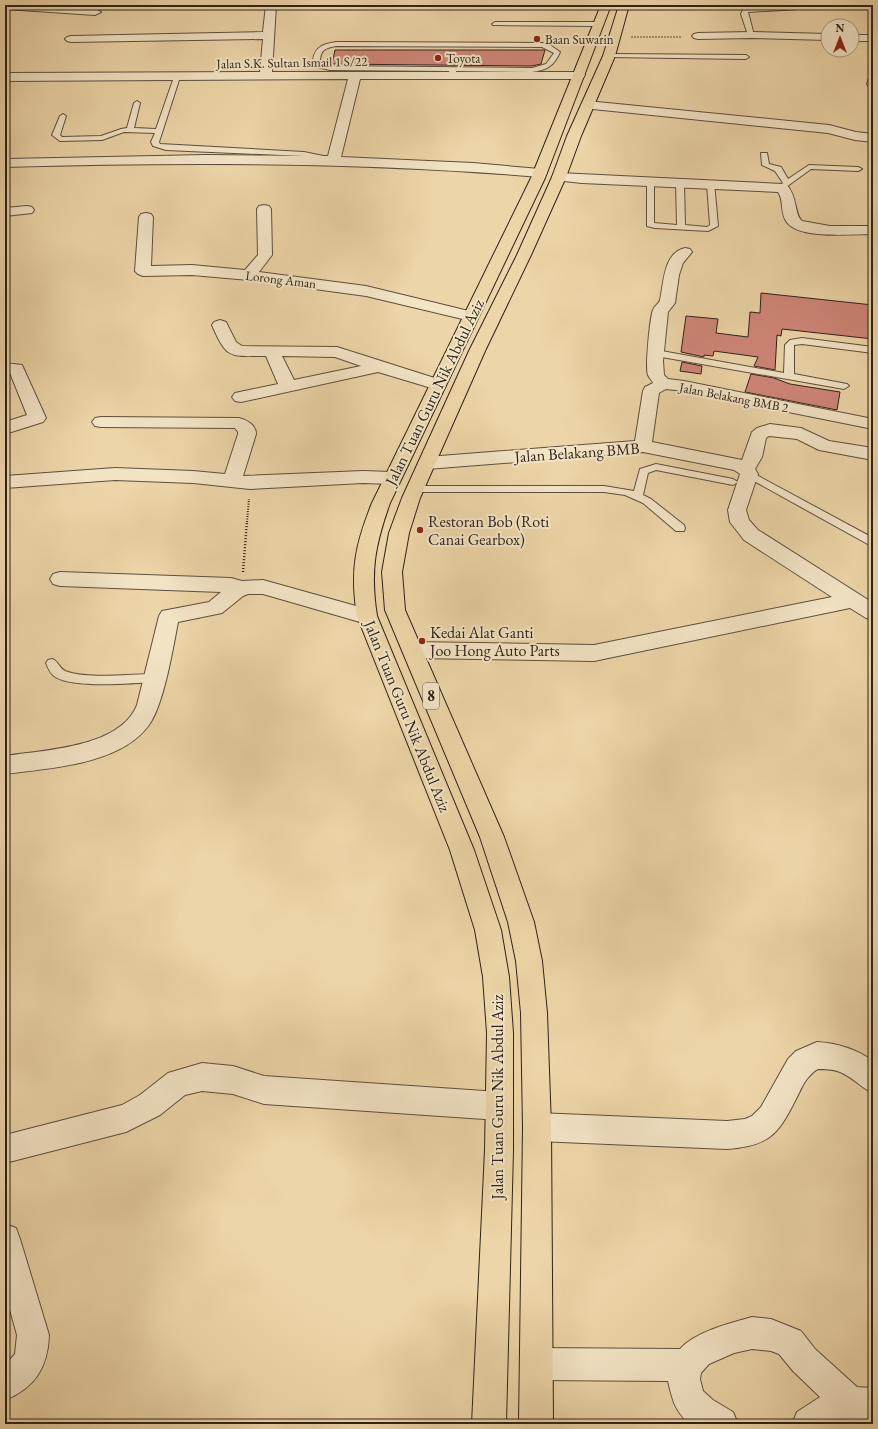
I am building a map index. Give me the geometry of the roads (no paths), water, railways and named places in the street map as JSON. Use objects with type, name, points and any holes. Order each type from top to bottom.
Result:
[{"type":"main road","name":"Jalan Tuan Guru Nik Abdul Aziz","points":[[489,1424],[499,1106],[500,1033],[496,977],[488,930],[462,850],[367,616],[363,591],[364,562],[380,503],[501,253],[549,175],[587,105],[607,44],[609,5]]},
{"type":"main road","name":"Jalan Tuan Guru Nik Abdul Aziz","points":[[536,1424],[538,1127],[534,1013],[528,961],[521,922],[492,837],[395,610],[392,572],[399,534],[415,489],[476,351],[524,255],[582,67],[607,44]]},
{"type":"main road","points":[[582,67],[607,44]]},
{"type":"main road","points":[[501,253],[509,258],[518,258],[524,255]]},
{"type":"street","points":[[266,76],[271,5]]},
{"type":"street","points":[[5,6],[95,12]]},
{"type":"street","points":[[71,39],[268,35]]},
{"type":"street","points":[[698,36],[751,35],[820,37]]},
{"type":"street","points":[[860,38],[873,38]]},
{"type":"street","name":"Jalan S.K. Sultan Ismail 1 S/22","points":[[5,77],[355,75],[582,67]]},
{"type":"street","points":[[334,160],[355,75]]},
{"type":"street","points":[[587,105],[829,129],[855,136],[873,138]]},
{"type":"street","points":[[5,162],[189,159],[334,160],[465,165],[549,175],[650,182],[784,186],[788,195],[792,220],[797,225],[823,229],[873,230]]},
{"type":"street","points":[[249,275],[265,255],[264,209]]},
{"type":"street","points":[[5,212],[27,210]]},
{"type":"street","name":"Lorong Aman","points":[[146,217],[143,271],[192,270],[249,275],[366,291],[471,316]]},
{"type":"street","points":[[663,384],[656,375],[656,353],[660,311],[667,303],[671,275],[676,262],[685,252]]},
{"type":"street","points":[[220,325],[229,345],[234,350],[272,352],[337,352],[379,367],[438,385]]},
{"type":"street","points":[[272,352],[288,386]]},
{"type":"street","points":[[241,397],[379,367]]},
{"type":"street","points":[[5,368],[16,368],[37,418],[5,428]]},
{"type":"street","name":"Jalan Belakang BMB 2","points":[[643,446],[651,391],[663,384],[684,386],[873,424]]},
{"type":"street","points":[[795,433],[802,410]]},
{"type":"street","points":[[101,422],[239,423],[247,430],[247,434],[232,481]]},
{"type":"street","points":[[873,454],[825,446],[801,434],[770,430],[760,434],[753,457],[743,475],[737,510],[740,522],[751,535],[873,613]]},
{"type":"street","name":"Jalan Belakang BMB","points":[[427,463],[643,446],[739,465],[743,475]]},
{"type":"street","points":[[5,482],[115,474],[193,477],[250,483],[363,477],[392,478]]},
{"type":"street","points":[[60,579],[231,585],[241,589]]},
{"type":"street","points":[[5,764],[93,751],[112,743],[127,733],[141,719],[149,701],[169,616],[215,608],[236,591],[247,587],[263,587],[367,616]]},
{"type":"street","points":[[412,650],[594,653],[852,600]]},
{"type":"street","points":[[538,1127],[727,1135],[748,1134],[762,1127],[772,1116],[798,1067],[808,1057],[828,1055],[847,1059],[862,1069],[873,1079]]},
{"type":"street","points":[[5,1148],[126,1118],[150,1105],[178,1083],[202,1077],[233,1080],[264,1090],[499,1106]]},
{"type":"street","points":[[5,1239],[33,1335],[33,1349],[28,1364],[18,1376],[5,1384]]},
{"type":"street","points":[[721,1424],[701,1412],[689,1400],[684,1379],[687,1365],[698,1353],[732,1338],[752,1333],[771,1335],[790,1342],[804,1360],[862,1403]]},
{"type":"street","points":[[536,1364],[687,1365]]},
{"type":"street","points":[[809,1424],[828,1410],[862,1403]]},
{"type":"lane","points":[[751,35],[744,14],[745,11],[752,9],[797,8]]},
{"type":"lane","points":[[495,24],[607,44],[746,57]]},
{"type":"lane","points":[[336,44],[542,45],[548,46],[557,52],[551,65],[545,68],[532,70],[453,72],[324,67],[318,65],[318,51],[322,48],[336,44]]},
{"type":"lane","points":[[177,77],[155,144],[161,147],[304,154],[334,160]]},
{"type":"lane","points":[[130,130],[137,103]]},
{"type":"lane","points":[[63,116],[56,135],[60,139],[102,138],[120,131],[130,130],[159,131]]},
{"type":"lane","points":[[764,155],[766,166],[778,169],[784,186],[809,167],[858,169]]},
{"type":"lane","points":[[650,182],[650,224],[655,226],[708,229],[713,228],[711,184]]},
{"type":"lane","points":[[680,183],[681,227]]},
{"type":"lane","points":[[789,376],[789,348],[793,341],[873,350]]},
{"type":"lane","points":[[656,353],[844,386]]},
{"type":"lane","points":[[637,497],[644,471],[656,467],[743,475],[873,543]]},
{"type":"lane","points":[[415,489],[604,489],[627,492],[647,501],[680,528]]},
{"type":"lane","points":[[52,663],[55,670],[63,675],[76,678],[155,678]]},
{"type":"place","name":"Baan Suwarin","points":[[537,39]]},
{"type":"place","name":"Toyota","points":[[438,58]]},
{"type":"place","name":"Restoran Bob (Roti Canai Gearbox)","points":[[420,530]]},
{"type":"place","name":"Kedai Alat Ganti Joo Hong Auto Parts","points":[[422,641]]}]
